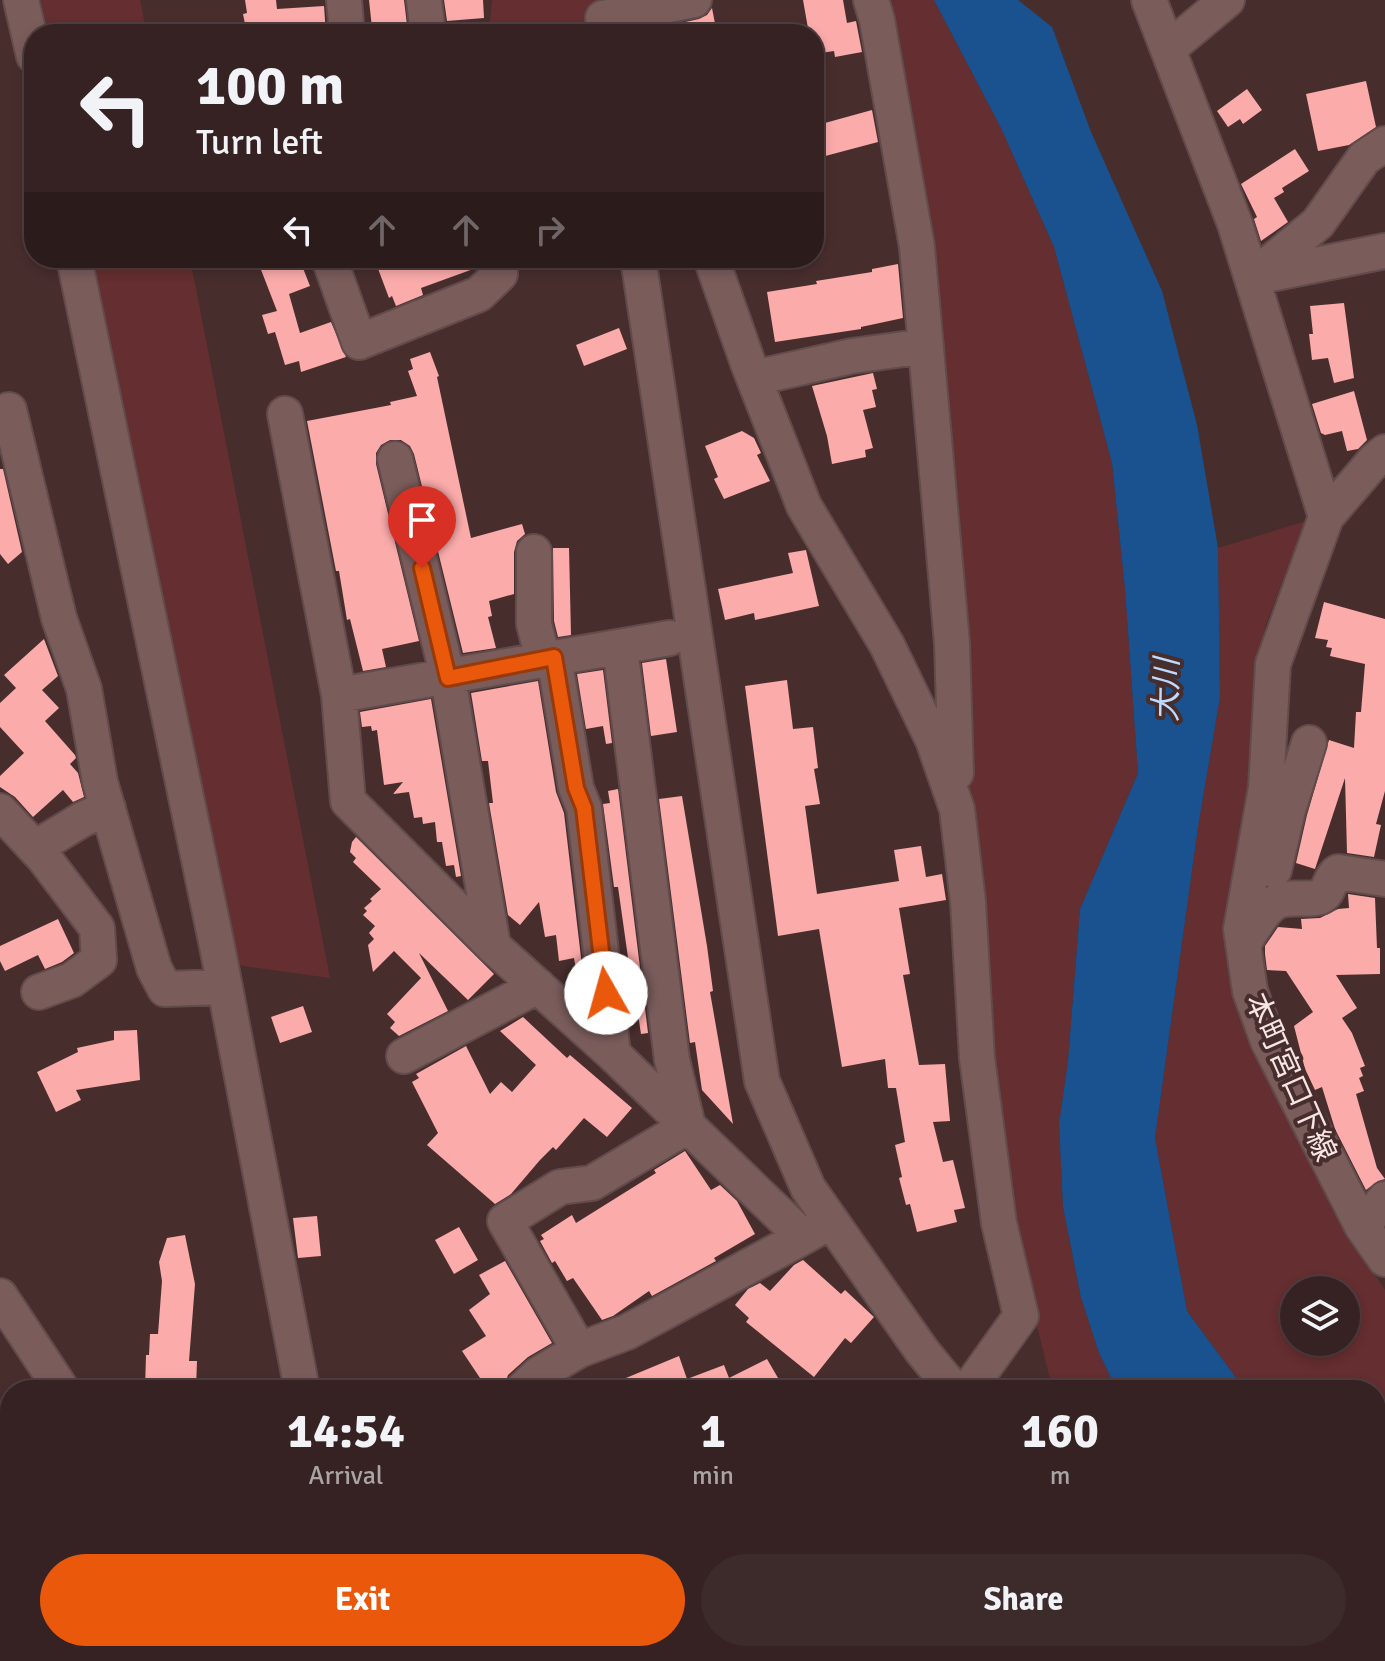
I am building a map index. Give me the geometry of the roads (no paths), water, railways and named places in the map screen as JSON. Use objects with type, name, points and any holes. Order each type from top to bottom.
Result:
[{"type":"street","points":[[21,0],[27,24]]},
{"type":"street","points":[[344,0],[346,24]]},
{"type":"street","points":[[424,0],[427,24]]},
{"type":"street","points":[[603,17],[694,0]]},
{"type":"street","points":[[871,0],[917,247],[952,643],[957,809],[968,902],[981,1088],[999,1223],[1021,1316],[975,1380]]},
{"type":"street","points":[[1149,0],[1235,224],[1326,517]]},
{"type":"street","points":[[1168,49],[1227,0]]},
{"type":"street","points":[[1252,278],[1318,223],[1364,158],[1385,144]]},
{"type":"street","points":[[1252,278],[1385,251]]},
{"type":"street","points":[[76,268],[225,987],[300,1380]]},
{"type":"street","points":[[333,268],[359,342],[479,294],[500,274],[498,268]]},
{"type":"street","points":[[640,268],[762,1081],[808,1188],[817,1229]]},
{"type":"street","points":[[715,268],[804,506],[887,645],[933,740],[957,809]]},
{"type":"street","points":[[754,378],[852,356],[926,346]]},
{"type":"street","points":[[9,410],[59,618],[84,689],[100,782],[154,968],[165,989],[225,987]]},
{"type":"street","points":[[285,414],[339,695],[348,801],[493,946],[688,1126],[817,1229],[946,1380]]},
{"type":"street","points":[[1326,517],[1385,452]]},
{"type":"street","points":[[395,459],[448,678],[493,946]]},
{"type":"street","name":"本町宮口下線","points":[[1326,517],[1273,664],[1266,788],[1241,929],[1250,991],[1268,1041],[1362,1226],[1385,1259]]},
{"type":"street","points":[[534,552],[534,624],[549,658],[576,788],[584,808],[613,1054]]},
{"type":"street","points":[[339,695],[670,638]]},
{"type":"street","points":[[620,647],[672,1060],[688,1126]]},
{"type":"street","points":[[1268,909],[1288,810],[1309,743]]},
{"type":"street","points":[[35,848],[108,808]]},
{"type":"street","points":[[0,811],[35,848],[97,928],[99,960],[72,980],[39,992]]},
{"type":"street","points":[[1243,944],[1268,909],[1280,900],[1319,897],[1326,893],[1331,877],[1338,872],[1385,879]]},
{"type":"street","points":[[404,1056],[538,986]]},
{"type":"street","points":[[579,1350],[505,1221],[560,1187],[592,1183],[688,1126]]},
{"type":"street","points":[[1362,1226],[1385,1199]]},
{"type":"street","points":[[533,1380],[579,1350],[627,1332],[817,1229]]},
{"type":"street","points":[[0,1296],[55,1380]]},
{"type":"water","name":"大川","points":[[934,0],[1018,0],[1052,27],[1091,132],[1162,291],[1197,425],[1218,548],[1220,697],[1198,827],[1155,1138],[1187,1311],[1238,1380],[1112,1380],[1099,1353],[1081,1298],[1063,1207],[1059,1124],[1068,1061],[1080,909],[1138,773],[1125,589],[1112,463],[1054,247],[1001,128]]}]
